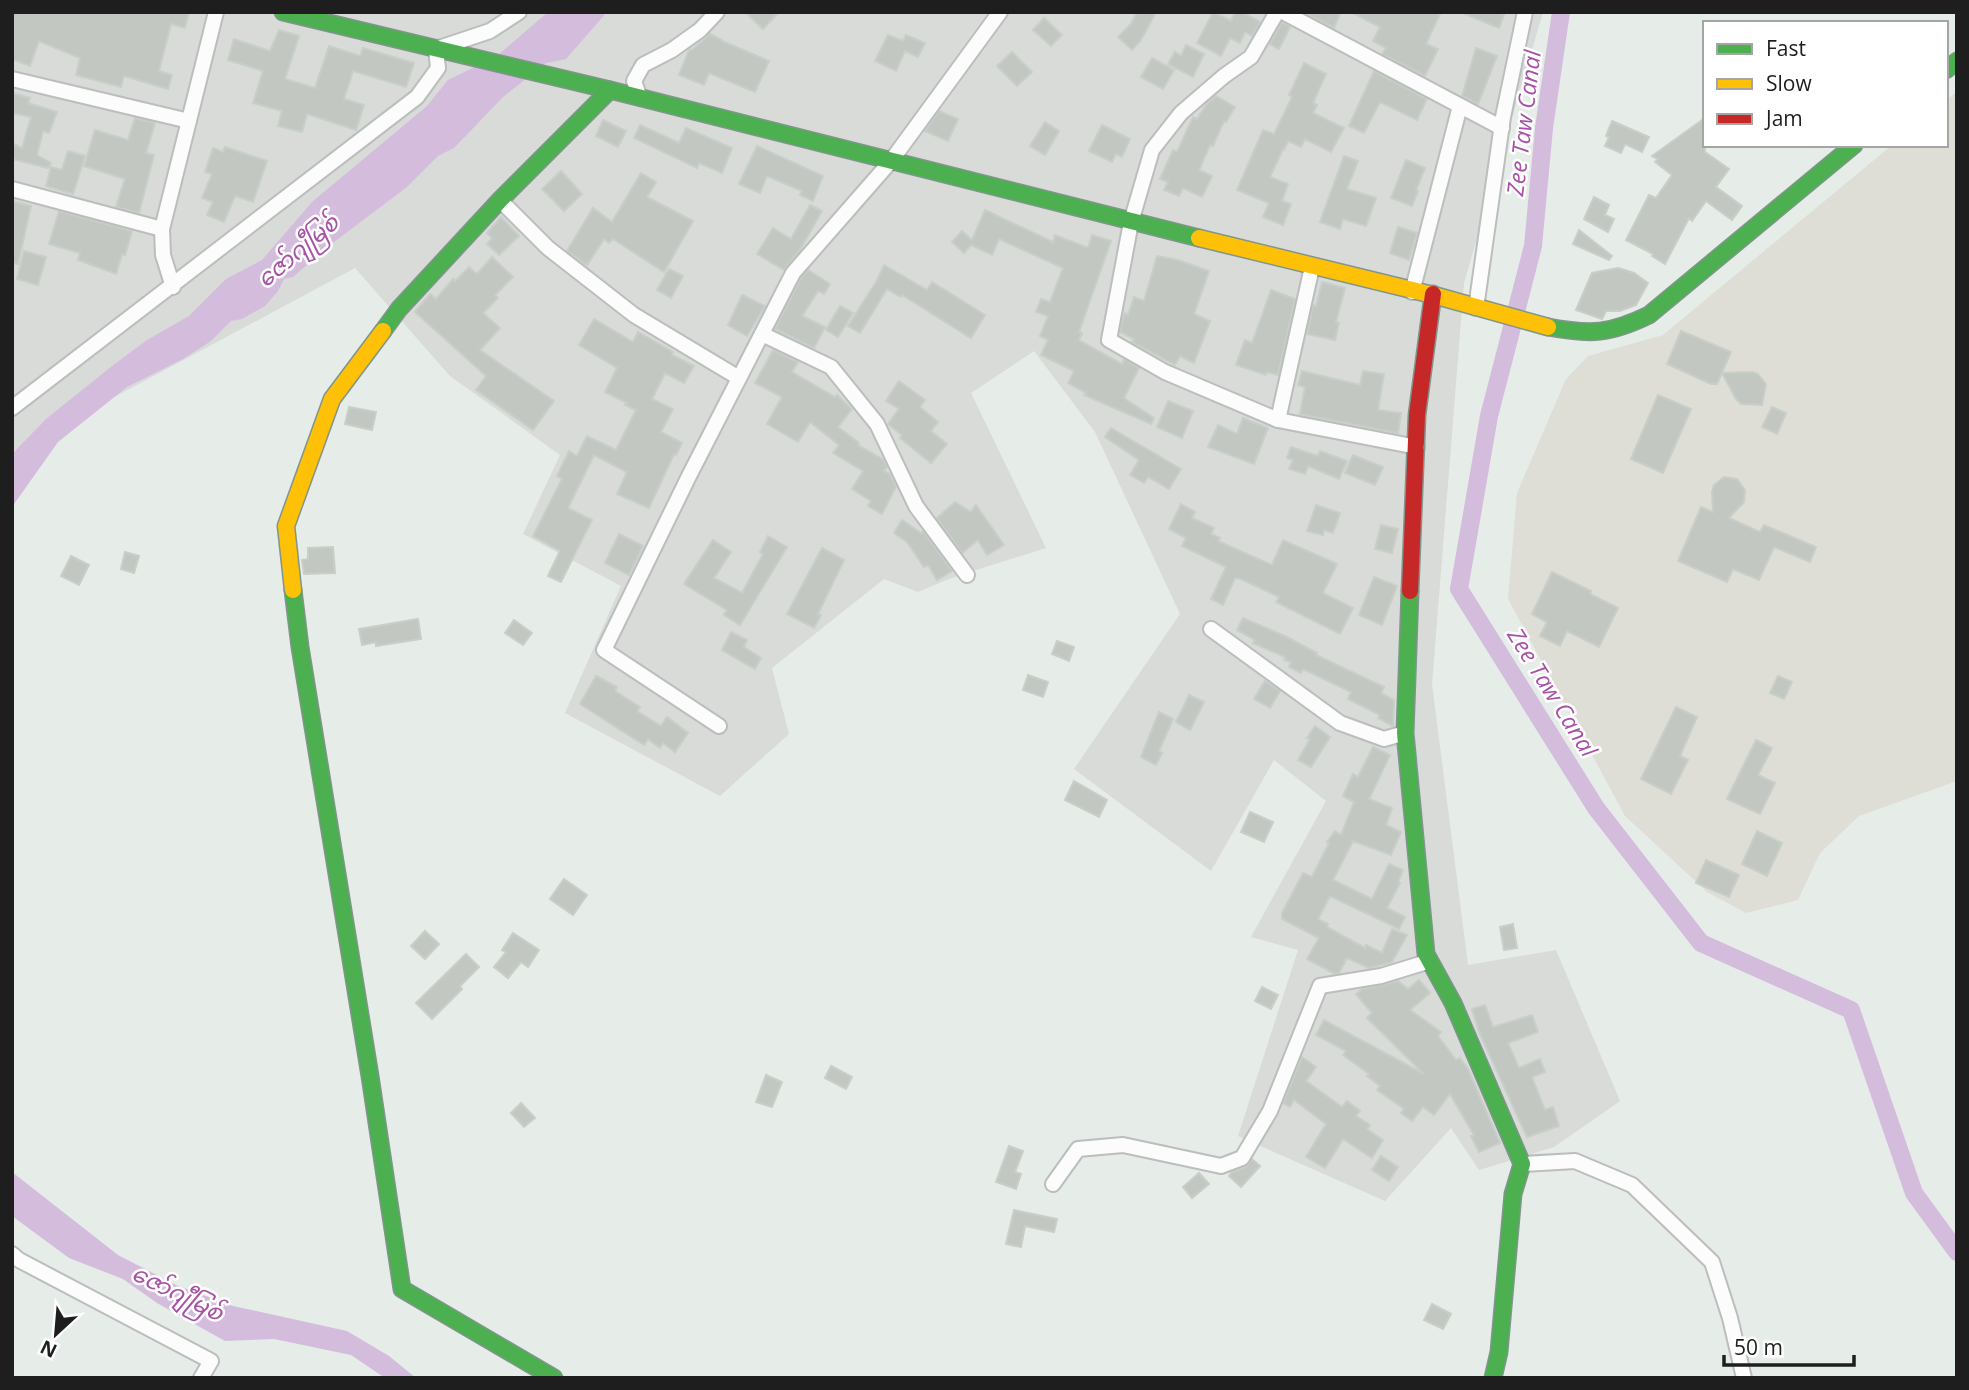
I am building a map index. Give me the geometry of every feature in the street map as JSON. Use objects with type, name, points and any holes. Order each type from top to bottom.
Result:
[{"type":"street","points":[[173,287],[163,255],[162,229],[216,12]]},
{"type":"street","points":[[283,12],[610,90],[1412,292],[1433,294],[1494,313],[1555,327],[1592,332],[1612,331],[1649,315],[1852,147]]},
{"type":"street","points":[[436,49],[489,31],[519,12]]},
{"type":"street","points":[[640,98],[634,81],[643,65],[672,50],[700,30],[717,12]]},
{"type":"street","points":[[719,726],[604,650],[793,272],[891,161],[1000,12]]},
{"type":"street","points":[[1277,12],[1251,57],[1181,113],[1152,150],[1131,222],[1109,340],[1165,372],[1279,420],[1417,447]]},
{"type":"street","points":[[1283,12],[1502,128]]},
{"type":"street","points":[[1476,308],[1502,128],[1525,12]]},
{"type":"street","points":[[12,408],[417,97],[438,68],[436,49]]},
{"type":"street","points":[[12,79],[189,121]]},
{"type":"street","points":[[554,1378],[402,1289],[370,1076],[299,647],[286,526],[332,399],[399,309],[500,200],[610,90]]},
{"type":"street","points":[[1412,292],[1460,106]]},
{"type":"street","points":[[12,189],[162,229]]},
{"type":"street","points":[[500,200],[548,248],[634,316],[739,378]]},
{"type":"street","points":[[1279,420],[1312,267]]},
{"type":"street","points":[[1433,294],[1417,415],[1405,733],[1426,954],[1453,1003],[1522,1164],[1513,1194],[1499,1352],[1493,1378]]},
{"type":"street","points":[[762,334],[831,367],[877,424],[916,506],[967,575]]},
{"type":"street","points":[[1211,629],[1340,723],[1384,739],[1405,733]]},
{"type":"street","points":[[1053,1184],[1078,1149],[1094,1146],[1123,1145],[1221,1166],[1242,1158],[1270,1111],[1320,986],[1381,976],[1430,961]]},
{"type":"street","points":[[1522,1164],[1575,1161],[1632,1185],[1712,1262],[1730,1318],[1744,1378]]},
{"type":"street","points":[[12,1254],[211,1361],[201,1378]]},
{"type":"shaded area","points":[[12,12],[1543,12],[1464,283],[1432,684],[1468,965],[1556,950],[1620,1101],[1554,1147],[1479,1170],[1451,1128],[1385,1201],[1238,1136],[1298,950],[1251,937],[1326,801],[1274,760],[1211,871],[1074,769],[1180,614],[1095,432],[1034,351],[971,393],[1046,548],[951,578],[918,592],[884,579],[772,668],[789,734],[720,796],[565,713],[621,586],[523,534],[560,455],[450,376],[355,268],[12,452]]},
{"type":"shaded area","points":[[1957,92],[1957,781],[1859,816],[1820,853],[1798,900],[1746,913],[1707,892],[1625,816],[1508,599],[1517,493],[1566,379],[1588,356],[1663,335],[1890,147],[1948,147],[1948,99]]},
{"type":"water","name":"ဇော်ဂျီမြစ်","points":[[548,12],[607,12],[566,59],[546,63],[503,97],[454,148],[438,156],[407,187],[326,248],[293,277],[284,279],[265,306],[242,319],[231,321],[211,341],[183,359],[127,387],[58,442],[12,507],[12,454],[46,419],[147,340],[189,316],[226,279],[262,260],[312,202],[427,106],[448,80],[497,56]]},
{"type":"water","name":"ဇော်ဂျီမြစ်","points":[[12,1172],[118,1255],[176,1285],[233,1306],[347,1331],[389,1356],[416,1378],[385,1378],[351,1355],[274,1339],[225,1341],[157,1303],[123,1279],[69,1258],[12,1216]]},
{"type":"building","points":[[12,12],[189,12],[185,28],[171,24],[159,71],[172,75],[168,89],[124,76],[121,87],[76,75],[80,58],[39,41],[30,66],[12,59]]},
{"type":"building","points":[[745,12],[779,12],[763,29]]},
{"type":"building","points":[[1137,12],[1156,12],[1141,40],[1132,50],[1118,37],[1131,24]]},
{"type":"building","points":[[1213,12],[1231,21],[1235,12],[1242,12],[1260,22],[1252,36],[1245,32],[1240,43],[1230,38],[1221,56],[1197,43]]},
{"type":"building","points":[[1304,12],[1341,12],[1334,28]]},
{"type":"building","points":[[1351,12],[1441,12],[1426,44],[1438,49],[1425,76],[1382,54],[1386,48],[1373,41],[1380,27]]},
{"type":"building","points":[[1460,12],[1505,12],[1499,28]]},
{"type":"building","points":[[1044,18],[1062,35],[1051,46],[1033,30]]},
{"type":"building","points":[[1282,22],[1290,27],[1279,49],[1270,44]]},
{"type":"building","points":[[279,30],[299,36],[285,79],[315,88],[329,46],[360,56],[363,48],[414,63],[406,87],[353,71],[344,99],[364,105],[356,130],[307,114],[302,132],[278,126],[282,111],[253,103],[263,71],[228,60],[234,39],[270,51]]},
{"type":"building","points":[[710,34],[769,61],[755,92],[709,73],[704,85],[679,75],[689,50]]},
{"type":"building","points":[[888,35],[903,41],[906,35],[925,43],[918,57],[905,51],[896,71],[875,61]]},
{"type":"building","points":[[1186,45],[1204,54],[1193,77],[1168,64],[1175,52],[1181,56]]},
{"type":"building","points":[[1476,48],[1497,56],[1478,104],[1462,96]]},
{"type":"building","points":[[1012,52],[1032,72],[1017,86],[997,66]]},
{"type":"building","points":[[1152,58],[1174,70],[1163,89],[1141,77]]},
{"type":"building","points":[[1304,63],[1326,74],[1313,103],[1317,105],[1313,113],[1344,128],[1331,152],[1305,139],[1301,147],[1288,141],[1270,177],[1288,184],[1282,201],[1291,204],[1283,225],[1263,217],[1269,203],[1237,190],[1263,130],[1274,134],[1292,97],[1289,95]]},
{"type":"building","points":[[1374,71],[1427,99],[1417,120],[1380,102],[1364,133],[1349,126]]},
{"type":"building","points":[[12,93],[30,98],[28,103],[57,112],[49,133],[43,131],[37,155],[51,163],[48,168],[12,159],[12,143],[22,148],[31,117],[12,113]]},
{"type":"building","points":[[1216,96],[1235,107],[1226,122],[1224,121],[1213,146],[1210,145],[1199,170],[1212,176],[1202,197],[1183,188],[1179,196],[1164,190],[1168,182],[1160,179],[1173,150],[1177,152],[1193,117],[1197,119]]},
{"type":"building","points":[[939,111],[958,119],[948,141],[925,131]]},
{"type":"building","points":[[135,118],[155,123],[146,153],[154,155],[139,213],[116,207],[125,179],[84,166],[95,130],[128,140]]},
{"type":"building","points":[[1703,119],[1705,152],[1729,169],[1716,187],[1742,206],[1732,220],[1706,201],[1692,221],[1689,218],[1665,264],[1652,256],[1653,254],[1626,240],[1649,195],[1656,198],[1672,175],[1655,162],[1658,159],[1652,156]]},
{"type":"building","points":[[603,120],[626,131],[618,147],[596,136]]},
{"type":"building","points":[[1612,121],[1649,137],[1642,152],[1625,144],[1621,153],[1605,146]]},
{"type":"building","points":[[1045,122],[1059,131],[1045,155],[1030,146]]},
{"type":"building","points":[[640,125],[679,143],[686,128],[732,148],[722,173],[699,163],[697,168],[634,138]]},
{"type":"building","points":[[1102,125],[1130,139],[1122,157],[1116,154],[1112,162],[1089,151]]},
{"type":"building","points":[[757,146],[823,176],[813,201],[800,195],[802,191],[767,176],[760,193],[739,184]]},
{"type":"building","points":[[225,147],[267,161],[253,202],[235,196],[224,222],[207,215],[213,202],[202,198],[212,174],[205,172],[213,148],[223,152]]},
{"type":"building","points":[[68,151],[85,156],[73,194],[46,186],[51,167],[62,170]]},
{"type":"building","points":[[1344,156],[1358,161],[1347,189],[1376,198],[1366,226],[1343,219],[1340,229],[1320,222]]},
{"type":"building","points":[[1406,160],[1425,168],[1412,206],[1391,198]]},
{"type":"building","points":[[561,171],[582,194],[564,211],[542,189]]},
{"type":"building","points":[[641,173],[656,182],[647,197],[693,221],[664,272],[613,239],[609,243],[604,239],[587,265],[567,251],[593,208],[612,222]]},
{"type":"building","points":[[1594,197],[1609,205],[1605,215],[1614,219],[1608,232],[1584,219]]},
{"type":"building","points":[[12,201],[31,206],[18,264],[12,263]]},
{"type":"building","points":[[810,205],[822,211],[800,250],[784,270],[757,254],[773,228],[791,239]]},
{"type":"building","points":[[985,210],[1053,242],[1055,235],[1088,248],[1092,235],[1111,241],[1079,332],[1082,333],[1079,340],[1122,364],[1124,359],[1139,368],[1124,398],[1154,418],[1151,424],[1084,395],[1086,393],[1068,383],[1074,371],[1041,355],[1048,340],[1040,336],[1048,316],[1036,312],[1041,299],[1050,302],[1063,268],[999,239],[992,255],[971,245],[964,253],[952,242],[962,231],[972,240]]},
{"type":"building","points":[[59,211],[132,231],[116,274],[78,260],[80,253],[49,244]]},
{"type":"building","points":[[501,217],[519,236],[499,255],[487,244],[492,238],[487,233]]},
{"type":"building","points":[[1398,227],[1417,233],[1409,260],[1390,253]]},
{"type":"building","points":[[1579,230],[1612,256],[1609,260],[1573,244]]},
{"type":"building","points":[[24,251],[46,257],[38,285],[17,279]]},
{"type":"building","points":[[1157,256],[1209,271],[1194,314],[1210,321],[1194,363],[1180,356],[1175,365],[1132,342],[1134,339],[1120,332],[1125,313],[1128,315],[1134,297],[1144,301]]},
{"type":"building","points":[[492,257],[513,277],[495,295],[498,298],[483,313],[500,328],[480,350],[554,401],[533,430],[476,390],[486,376],[415,312],[430,294],[436,299],[453,279],[455,281],[469,267],[477,274]]},
{"type":"building","points":[[884,265],[927,290],[932,282],[985,315],[971,338],[902,295],[901,297],[887,289],[860,333],[848,326]]},
{"type":"building","points":[[1618,268],[1634,273],[1648,283],[1636,305],[1620,311],[1606,311],[1602,319],[1576,310],[1592,273]]},
{"type":"building","points":[[669,269],[683,276],[671,298],[657,290]]},
{"type":"building","points":[[808,270],[830,284],[824,294],[818,291],[802,316],[825,327],[814,348],[775,329],[801,278]]},
{"type":"building","points":[[1322,282],[1345,288],[1336,322],[1339,323],[1335,340],[1307,334],[1313,305],[1316,306]]},
{"type":"building","points":[[1271,290],[1295,299],[1278,375],[1267,372],[1266,375],[1236,365],[1245,340],[1252,343]]},
{"type":"building","points":[[742,295],[765,306],[747,336],[728,325]]},
{"type":"building","points":[[840,306],[853,313],[838,337],[826,330]]},
{"type":"building","points":[[594,319],[633,342],[638,332],[694,366],[684,383],[665,373],[652,399],[673,409],[661,432],[682,443],[676,455],[674,454],[649,508],[617,494],[627,472],[594,455],[568,508],[592,520],[561,582],[548,576],[560,551],[533,536],[562,479],[557,476],[569,451],[577,456],[587,436],[616,450],[636,410],[605,392],[617,368],[579,345]]},
{"type":"building","points":[[1681,331],[1731,352],[1717,384],[1711,384],[1667,364]]},
{"type":"building","points":[[773,350],[798,362],[792,372],[835,397],[837,395],[852,409],[838,427],[859,443],[858,445],[884,460],[887,467],[884,471],[890,474],[896,487],[882,514],[868,506],[871,501],[852,489],[863,471],[833,453],[839,445],[810,422],[798,442],[767,424],[782,397],[755,383]]},
{"type":"building","points":[[1302,371],[1360,385],[1363,371],[1384,374],[1378,410],[1401,413],[1398,433],[1300,414],[1305,387],[1298,385]]},
{"type":"building","points":[[1722,373],[1758,374],[1766,384],[1762,405],[1741,404]]},
{"type":"building","points":[[899,381],[925,400],[920,407],[938,422],[931,431],[947,444],[931,463],[900,438],[902,435],[888,424],[899,409],[886,401]]},
{"type":"building","points":[[1658,395],[1691,409],[1663,473],[1631,459]]},
{"type":"building","points":[[1168,401],[1193,411],[1182,438],[1157,427]]},
{"type":"building","points":[[349,407],[376,412],[372,430],[345,424]]},
{"type":"building","points":[[1772,407],[1786,413],[1777,434],[1762,427]]},
{"type":"building","points":[[1243,418],[1268,428],[1254,464],[1208,447],[1218,425],[1237,434]]},
{"type":"building","points":[[1111,428],[1181,469],[1169,489],[1148,477],[1144,483],[1130,475],[1139,460],[1105,437]]},
{"type":"building","points":[[1291,447],[1318,456],[1320,451],[1347,461],[1339,479],[1308,466],[1305,474],[1289,469],[1293,460],[1287,458]]},
{"type":"building","points":[[1353,455],[1383,467],[1375,485],[1345,473]]},
{"type":"building","points":[[1724,477],[1737,479],[1745,490],[1744,502],[1729,518],[1760,532],[1764,525],[1816,547],[1810,562],[1774,547],[1759,580],[1733,569],[1727,582],[1678,561],[1701,507],[1713,512],[1714,485]]},
{"type":"building","points":[[955,502],[971,512],[976,505],[1004,545],[987,555],[978,540],[962,553],[937,518]]},
{"type":"building","points":[[1181,504],[1195,512],[1192,518],[1214,528],[1211,534],[1220,538],[1218,541],[1272,565],[1283,540],[1337,564],[1323,593],[1353,608],[1340,634],[1276,602],[1279,597],[1241,579],[1235,578],[1223,605],[1211,599],[1226,567],[1182,546],[1186,538],[1169,529]]},
{"type":"building","points":[[1316,505],[1340,513],[1333,533],[1324,530],[1323,535],[1307,531]]},
{"type":"building","points":[[902,520],[921,533],[923,531],[952,571],[937,580],[928,565],[924,567],[907,542],[894,533]]},
{"type":"building","points":[[1381,525],[1398,529],[1392,553],[1375,549]]},
{"type":"building","points":[[619,534],[643,546],[629,575],[605,563]]},
{"type":"building","points":[[768,536],[787,547],[740,625],[724,615],[727,610],[684,584],[713,540],[731,552],[714,578],[742,593],[763,554],[760,552]]},
{"type":"building","points":[[333,547],[335,573],[304,574],[302,560],[308,559],[308,548]]},
{"type":"building","points":[[822,548],[844,560],[814,628],[787,614]]},
{"type":"building","points":[[125,552],[139,556],[134,573],[121,569]]},
{"type":"building","points":[[71,556],[89,565],[79,585],[61,576]]},
{"type":"building","points":[[1552,572],[1618,608],[1599,647],[1567,631],[1560,646],[1540,636],[1547,622],[1532,614]]},
{"type":"building","points":[[1374,577],[1397,586],[1382,625],[1359,615]]},
{"type":"building","points":[[1243,618],[1285,636],[1317,653],[1316,655],[1384,687],[1381,693],[1394,700],[1393,726],[1378,718],[1380,715],[1348,699],[1351,692],[1303,669],[1301,673],[1289,667],[1291,662],[1284,660],[1285,657],[1253,643],[1255,640],[1237,630]]},
{"type":"building","points":[[418,619],[421,639],[376,646],[376,642],[362,645],[359,629]]},
{"type":"building","points":[[514,620],[532,633],[523,645],[505,633]]},
{"type":"building","points":[[731,632],[747,640],[744,647],[761,658],[755,669],[722,650]]},
{"type":"building","points":[[1057,641],[1074,647],[1069,661],[1052,654]]},
{"type":"building","points":[[1028,675],[1048,682],[1043,697],[1023,690]]},
{"type":"building","points":[[596,676],[617,687],[615,691],[640,707],[637,711],[661,726],[667,717],[688,733],[675,752],[663,743],[660,748],[648,739],[644,745],[580,704]]},
{"type":"building","points":[[1778,676],[1792,682],[1784,699],[1770,693]]},
{"type":"building","points":[[1265,681],[1280,691],[1270,708],[1254,699]]},
{"type":"building","points":[[1189,695],[1204,702],[1190,730],[1176,722]]},
{"type":"building","points":[[1676,707],[1697,717],[1680,756],[1688,760],[1671,794],[1641,779]]},
{"type":"building","points":[[1159,712],[1173,719],[1156,765],[1141,757]]},
{"type":"building","points":[[1315,726],[1330,737],[1311,767],[1298,760]]},
{"type":"building","points":[[1756,740],[1772,748],[1758,775],[1775,783],[1760,814],[1727,799]]},
{"type":"building","points":[[1373,747],[1390,755],[1369,799],[1392,808],[1386,825],[1401,832],[1391,855],[1353,841],[1333,880],[1372,899],[1389,864],[1403,870],[1398,882],[1400,883],[1387,908],[1405,917],[1399,929],[1330,896],[1318,919],[1365,948],[1366,945],[1382,953],[1392,929],[1407,935],[1392,962],[1369,968],[1347,958],[1339,973],[1335,974],[1307,959],[1319,938],[1282,919],[1282,913],[1303,873],[1312,877],[1329,843],[1327,842],[1335,831],[1341,835],[1354,802],[1343,796],[1353,774],[1358,777]]},
{"type":"building","points":[[1074,781],[1107,800],[1099,817],[1065,800]]},
{"type":"building","points":[[1250,812],[1273,822],[1264,842],[1241,832]]},
{"type":"building","points":[[1757,831],[1782,843],[1767,876],[1742,864]]},
{"type":"building","points":[[1706,860],[1739,875],[1729,897],[1696,883]]},
{"type":"building","points":[[564,879],[587,895],[573,915],[550,899]]},
{"type":"building","points":[[1513,924],[1517,948],[1504,950],[1500,927]]},
{"type":"building","points":[[425,931],[439,944],[425,959],[411,946]]},
{"type":"building","points":[[513,933],[539,950],[528,967],[521,962],[508,978],[494,967],[506,952],[502,950]]},
{"type":"building","points":[[466,954],[479,967],[460,986],[462,989],[432,1019],[416,1003]]},
{"type":"building","points":[[1419,980],[1430,993],[1410,1010],[1441,1032],[1438,1036],[1456,1060],[1460,1058],[1468,1069],[1500,1143],[1479,1152],[1471,1136],[1474,1135],[1450,1094],[1434,1115],[1423,1107],[1412,1121],[1401,1113],[1404,1109],[1377,1090],[1380,1086],[1367,1076],[1369,1074],[1343,1055],[1346,1051],[1316,1035],[1324,1020],[1424,1074],[1367,1018],[1372,1013],[1356,994],[1362,989],[1398,981],[1408,989]]},
{"type":"building","points":[[1262,987],[1278,995],[1271,1009],[1255,1001]]},
{"type":"building","points":[[1485,1005],[1493,1027],[1532,1015],[1538,1032],[1508,1043],[1519,1068],[1540,1059],[1545,1072],[1532,1077],[1545,1110],[1553,1107],[1559,1126],[1527,1137],[1479,1032],[1472,1009]]},
{"type":"building","points":[[1302,1057],[1316,1067],[1306,1081],[1342,1107],[1347,1101],[1360,1111],[1356,1116],[1370,1125],[1367,1129],[1383,1140],[1372,1158],[1343,1139],[1325,1168],[1306,1157],[1326,1124],[1294,1100],[1290,1107],[1283,1103]]},
{"type":"building","points":[[831,1066],[852,1077],[846,1089],[825,1078]]},
{"type":"building","points":[[766,1075],[782,1082],[772,1107],[756,1102]]},
{"type":"building","points":[[521,1103],[535,1118],[524,1127],[511,1113]]},
{"type":"building","points":[[1009,1146],[1023,1151],[1015,1172],[1021,1174],[1016,1189],[996,1182]]},
{"type":"building","points":[[1381,1156],[1398,1167],[1389,1181],[1372,1170]]},
{"type":"building","points":[[1252,1159],[1260,1166],[1241,1187],[1229,1176],[1232,1172],[1246,1167]]},
{"type":"building","points":[[1199,1173],[1209,1184],[1192,1198],[1183,1187]]},
{"type":"building","points":[[1014,1210],[1057,1219],[1054,1232],[1025,1226],[1021,1247],[1006,1244]]},
{"type":"building","points":[[1432,1304],[1451,1314],[1443,1329],[1424,1320]]},
{"type":"waterway","name":"Zee Taw Canal","points":[[1561,12],[1544,128],[1533,246],[1489,416],[1459,589],[1596,808],[1701,943],[1851,1010],[1914,1193],[1957,1252]]},
{"type":"traffic: fast","points":[[283,12],[610,90],[1199,238]]},
{"type":"traffic: fast","points":[[1948,68],[1957,61]]},
{"type":"traffic: fast","points":[[383,331],[399,309],[500,200],[610,90]]},
{"type":"traffic: fast","points":[[1548,327],[1600,331],[1623,326],[1649,315],[1852,147]]},
{"type":"traffic: fast","points":[[293,590],[402,1289],[554,1378]]},
{"type":"traffic: fast","points":[[1410,591],[1405,733],[1426,954],[1453,1003],[1522,1164],[1513,1194],[1499,1352],[1493,1378]]},
{"type":"traffic: slow","points":[[1199,238],[1437,296],[1548,327]]},
{"type":"traffic: slow","points":[[293,590],[286,526],[332,399],[383,331]]},
{"type":"traffic: jam","points":[[1410,591],[1417,415],[1433,294]]}]
